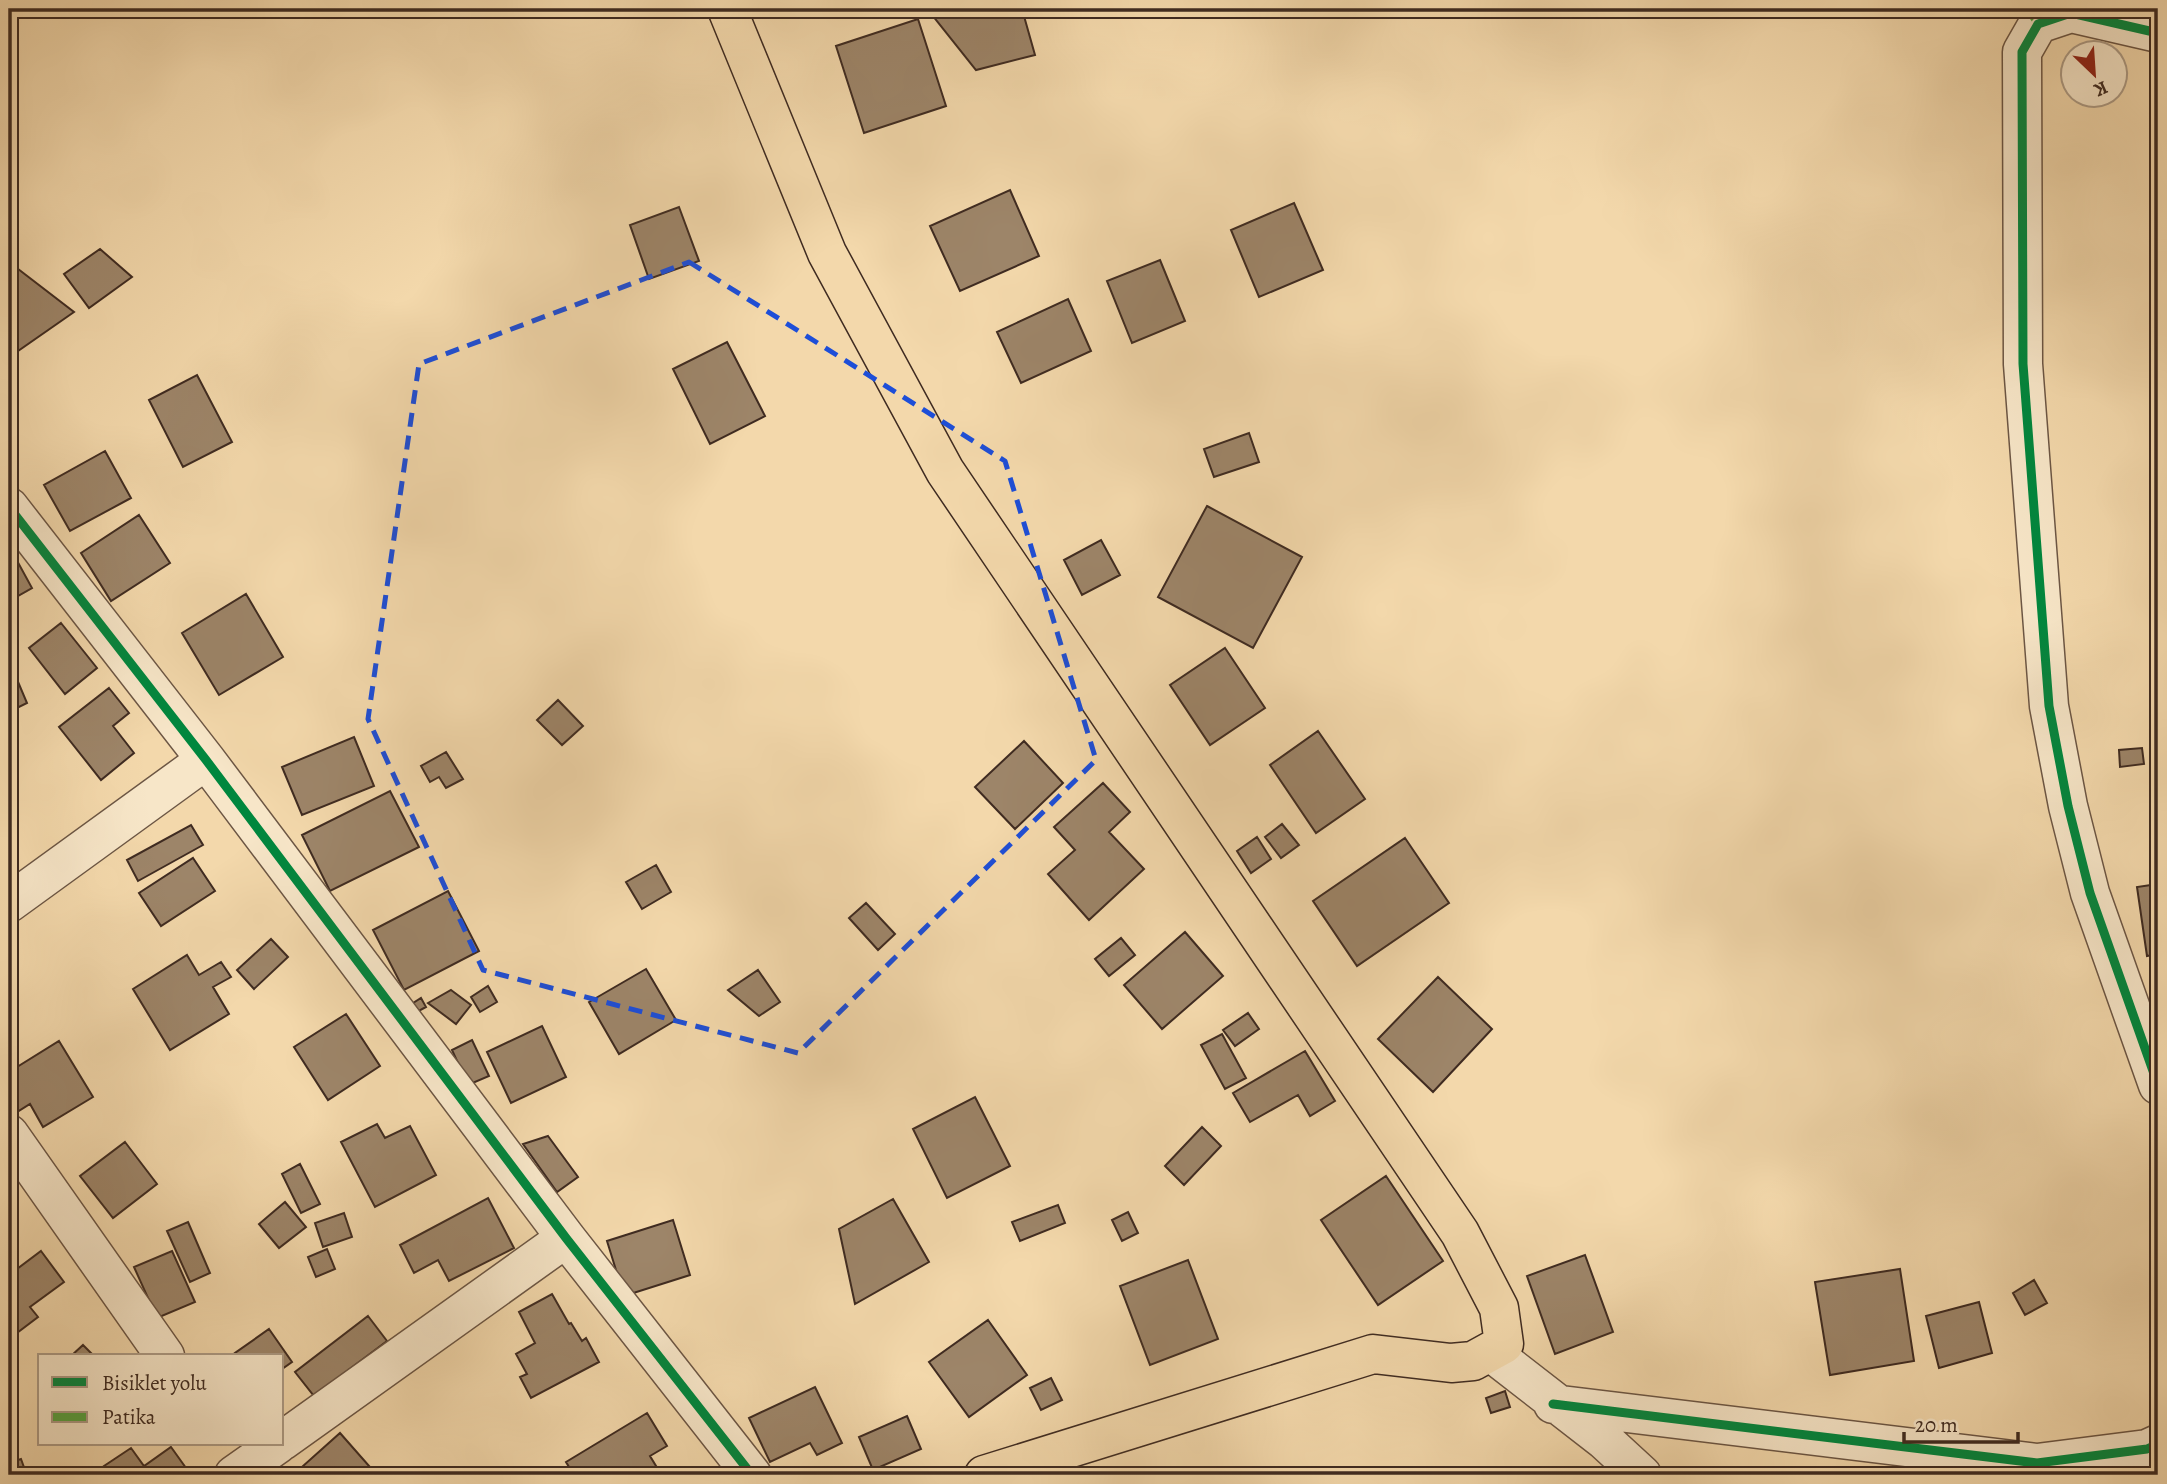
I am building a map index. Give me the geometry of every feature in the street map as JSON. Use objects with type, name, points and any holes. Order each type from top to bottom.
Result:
[{"type":"main road","points":[[727,9],[827,253],[945,471],[1460,1233],[1499,1308],[1504,1344],[1474,1361],[1451,1363],[1373,1354],[984,1475]]},
{"type":"street","points":[[2158,33],[2071,13],[2038,24],[2022,52],[2022,364],[2049,706],[2068,806],[2090,893],[2158,1085]]},
{"type":"street","points":[[9,507],[206,760],[566,1238],[751,1475]]},
{"type":"street","points":[[9,903],[206,760]]},
{"type":"street","points":[[9,1134],[164,1354]]},
{"type":"street","points":[[284,1439],[566,1238]]},
{"type":"street","points":[[1492,1353],[1553,1404],[1604,1440],[1642,1475]]},
{"type":"street","points":[[1553,1404],[2037,1462],[2147,1449],[2158,1444]]},
{"type":"street","points":[[238,1466],[273,1446]]},
{"type":"highlighted area","points":[[689,262],[1005,461],[1096,760],[798,1053],[483,970],[368,719],[419,364]]},
{"type":"building","points":[[963,9],[1022,9],[1035,55],[976,70],[933,16]]},
{"type":"building","points":[[918,19],[946,106],[864,133],[836,46]]},
{"type":"building","points":[[1010,190],[1039,256],[960,291],[930,226]]},
{"type":"building","points":[[1294,203],[1323,270],[1259,297],[1231,230]]},
{"type":"building","points":[[679,207],[699,261],[649,279],[630,225]]},
{"type":"building","points":[[100,249],[132,277],[89,308],[64,274]]},
{"type":"building","points":[[1160,260],[1185,321],[1132,343],[1107,281]]},
{"type":"building","points":[[9,262],[74,312],[18,351],[9,344]]},
{"type":"building","points":[[1068,299],[1091,351],[1021,383],[997,332]]},
{"type":"building","points":[[727,342],[765,416],[710,444],[673,369]]},
{"type":"building","points":[[197,375],[232,442],[183,467],[149,400]]},
{"type":"building","points":[[1249,433],[1259,462],[1214,477],[1204,449]]},
{"type":"building","points":[[105,451],[131,498],[70,531],[44,485]]},
{"type":"building","points":[[1207,506],[1302,557],[1253,648],[1158,597]]},
{"type":"building","points":[[139,515],[170,563],[111,601],[81,553]]},
{"type":"building","points":[[1101,540],[1120,575],[1082,595],[1064,560]]},
{"type":"building","points":[[9,546],[32,588],[9,601]]},
{"type":"building","points":[[246,594],[283,657],[219,695],[182,633]]},
{"type":"building","points":[[61,623],[97,668],[65,694],[29,648]]},
{"type":"building","points":[[1225,648],[1265,708],[1210,745],[1170,685]]},
{"type":"building","points":[[13,670],[27,703],[9,712],[9,672]]},
{"type":"building","points":[[109,688],[129,713],[113,726],[134,753],[101,780],[59,727]]},
{"type":"building","points":[[558,700],[583,726],[562,745],[537,720]]},
{"type":"building","points":[[1318,731],[1365,799],[1316,833],[1270,765]]},
{"type":"building","points":[[354,737],[374,786],[302,815],[282,767]]},
{"type":"building","points":[[1024,741],[1063,783],[1015,829],[975,787]]},
{"type":"building","points":[[2142,748],[2144,764],[2120,767],[2119,750]]},
{"type":"building","points":[[446,752],[463,779],[446,788],[439,777],[430,782],[421,766]]},
{"type":"building","points":[[1103,783],[1130,812],[1109,832],[1144,869],[1089,920],[1048,874],[1075,850],[1054,827]]},
{"type":"building","points":[[390,791],[419,847],[330,891],[302,835]]},
{"type":"building","points":[[1282,824],[1299,845],[1281,858],[1265,837]]},
{"type":"building","points":[[191,825],[203,845],[138,881],[127,860]]},
{"type":"building","points":[[1257,837],[1271,859],[1251,873],[1237,851]]},
{"type":"building","points":[[1405,838],[1449,903],[1357,966],[1313,901]]},
{"type":"building","points":[[193,858],[215,891],[161,926],[139,893]]},
{"type":"building","points":[[656,865],[671,892],[642,909],[626,882]]},
{"type":"building","points":[[2158,884],[2158,954],[2147,956],[2137,887]]},
{"type":"building","points":[[448,891],[479,951],[404,990],[373,930]]},
{"type":"building","points":[[866,903],[895,934],[878,950],[849,918]]},
{"type":"building","points":[[1185,932],[1223,976],[1162,1029],[1124,985]]},
{"type":"building","points":[[1121,938],[1135,955],[1109,976],[1095,959]]},
{"type":"building","points":[[271,939],[288,957],[254,989],[237,970]]},
{"type":"building","points":[[187,955],[199,975],[221,962],[231,977],[213,987],[229,1014],[170,1050],[133,989]]},
{"type":"building","points":[[646,969],[676,1020],[619,1054],[589,1002]]},
{"type":"building","points":[[758,970],[780,1002],[759,1016],[728,990]]},
{"type":"building","points":[[1438,977],[1492,1029],[1433,1092],[1378,1039]]},
{"type":"building","points":[[488,986],[497,1002],[480,1012],[471,997]]},
{"type":"building","points":[[451,990],[471,1005],[456,1024],[428,1003]]},
{"type":"building","points":[[421,998],[426,1007],[415,1013],[410,1005]]},
{"type":"building","points":[[1248,1013],[1259,1029],[1235,1046],[1223,1030]]},
{"type":"building","points":[[346,1014],[380,1066],[328,1100],[294,1047]]},
{"type":"building","points":[[542,1026],[566,1077],[511,1103],[487,1052]]},
{"type":"building","points":[[1222,1034],[1246,1078],[1225,1089],[1201,1045]]},
{"type":"building","points":[[472,1040],[489,1076],[468,1085],[452,1050]]},
{"type":"building","points":[[59,1041],[93,1097],[43,1127],[30,1104],[17,1112],[9,1099],[9,1072]]},
{"type":"building","points":[[1305,1051],[1335,1101],[1310,1116],[1298,1095],[1250,1122],[1233,1093]]},
{"type":"building","points":[[975,1097],[1010,1166],[947,1198],[913,1129]]},
{"type":"building","points":[[377,1124],[385,1138],[410,1126],[436,1175],[375,1207],[341,1142]]},
{"type":"building","points":[[1202,1127],[1221,1146],[1184,1185],[1165,1166]]},
{"type":"building","points":[[548,1136],[578,1177],[557,1192],[523,1144]]},
{"type":"building","points":[[125,1142],[157,1184],[113,1218],[80,1176]]},
{"type":"building","points":[[300,1164],[320,1204],[301,1213],[282,1174]]},
{"type":"building","points":[[1386,1176],[1443,1261],[1378,1305],[1321,1220]]},
{"type":"building","points":[[488,1198],[514,1248],[449,1281],[438,1260],[414,1273],[400,1245]]},
{"type":"building","points":[[893,1199],[929,1262],[855,1304],[839,1229]]},
{"type":"building","points":[[285,1202],[306,1227],[279,1248],[259,1224]]},
{"type":"building","points":[[1058,1205],[1065,1223],[1020,1241],[1012,1222]]},
{"type":"building","points":[[1128,1212],[1138,1233],[1122,1241],[1112,1220]]},
{"type":"building","points":[[344,1213],[352,1237],[323,1247],[315,1223]]},
{"type":"building","points":[[673,1220],[690,1275],[624,1296],[607,1241]]},
{"type":"building","points":[[188,1222],[210,1273],[190,1282],[167,1231]]},
{"type":"building","points":[[327,1249],[335,1269],[316,1277],[308,1257]]},
{"type":"building","points":[[41,1251],[64,1282],[30,1307],[38,1317],[9,1339],[9,1275]]},
{"type":"building","points":[[172,1251],[195,1302],[157,1318],[134,1267]]},
{"type":"building","points":[[1585,1255],[1613,1332],[1555,1354],[1527,1276]]},
{"type":"building","points":[[1188,1260],[1218,1339],[1150,1365],[1120,1286]]},
{"type":"building","points":[[1900,1269],[1914,1361],[1830,1375],[1815,1282]]},
{"type":"building","points":[[2034,1280],[2047,1303],[2025,1315],[2013,1293]]},
{"type":"building","points":[[552,1294],[569,1324],[571,1323],[582,1341],[586,1338],[599,1362],[531,1398],[520,1377],[527,1374],[516,1354],[535,1343],[519,1312]]},
{"type":"building","points":[[1979,1302],[1992,1353],[1939,1368],[1926,1316]]},
{"type":"building","points":[[368,1316],[387,1341],[314,1396],[295,1372]]},
{"type":"building","points":[[988,1320],[1027,1375],[969,1417],[929,1362]]},
{"type":"building","points":[[269,1329],[292,1362],[284,1368],[284,1354],[235,1353]]},
{"type":"building","points":[[83,1345],[92,1354],[73,1354]]},
{"type":"building","points":[[1051,1378],[1062,1400],[1041,1410],[1030,1388]]},
{"type":"building","points":[[815,1387],[842,1443],[817,1455],[810,1443],[770,1462],[749,1418]]},
{"type":"building","points":[[1505,1391],[1510,1407],[1491,1413],[1486,1398]]},
{"type":"building","points":[[647,1413],[667,1446],[650,1456],[656,1466],[640,1475],[574,1475],[566,1462]]},
{"type":"building","points":[[907,1416],[921,1449],[873,1470],[859,1437]]},
{"type":"building","points":[[340,1433],[377,1475],[311,1475],[303,1466]]},
{"type":"building","points":[[171,1447],[191,1475],[110,1475],[104,1466],[131,1448],[144,1466]]},
{"type":"building","points":[[21,1459],[26,1473],[9,1475],[9,1463]]},
{"type":"marked path","points":[[2027,9],[2038,24]]},
{"type":"cycle path","points":[[2158,33],[2071,13],[2038,24],[2022,52],[2023,364],[2049,706],[2068,806],[2090,893],[2158,1085]]},
{"type":"cycle path","points":[[9,507],[206,760],[566,1238],[752,1475]]},
{"type":"cycle path","points":[[1553,1404],[2037,1463],[2147,1449],[2158,1444]]}]
